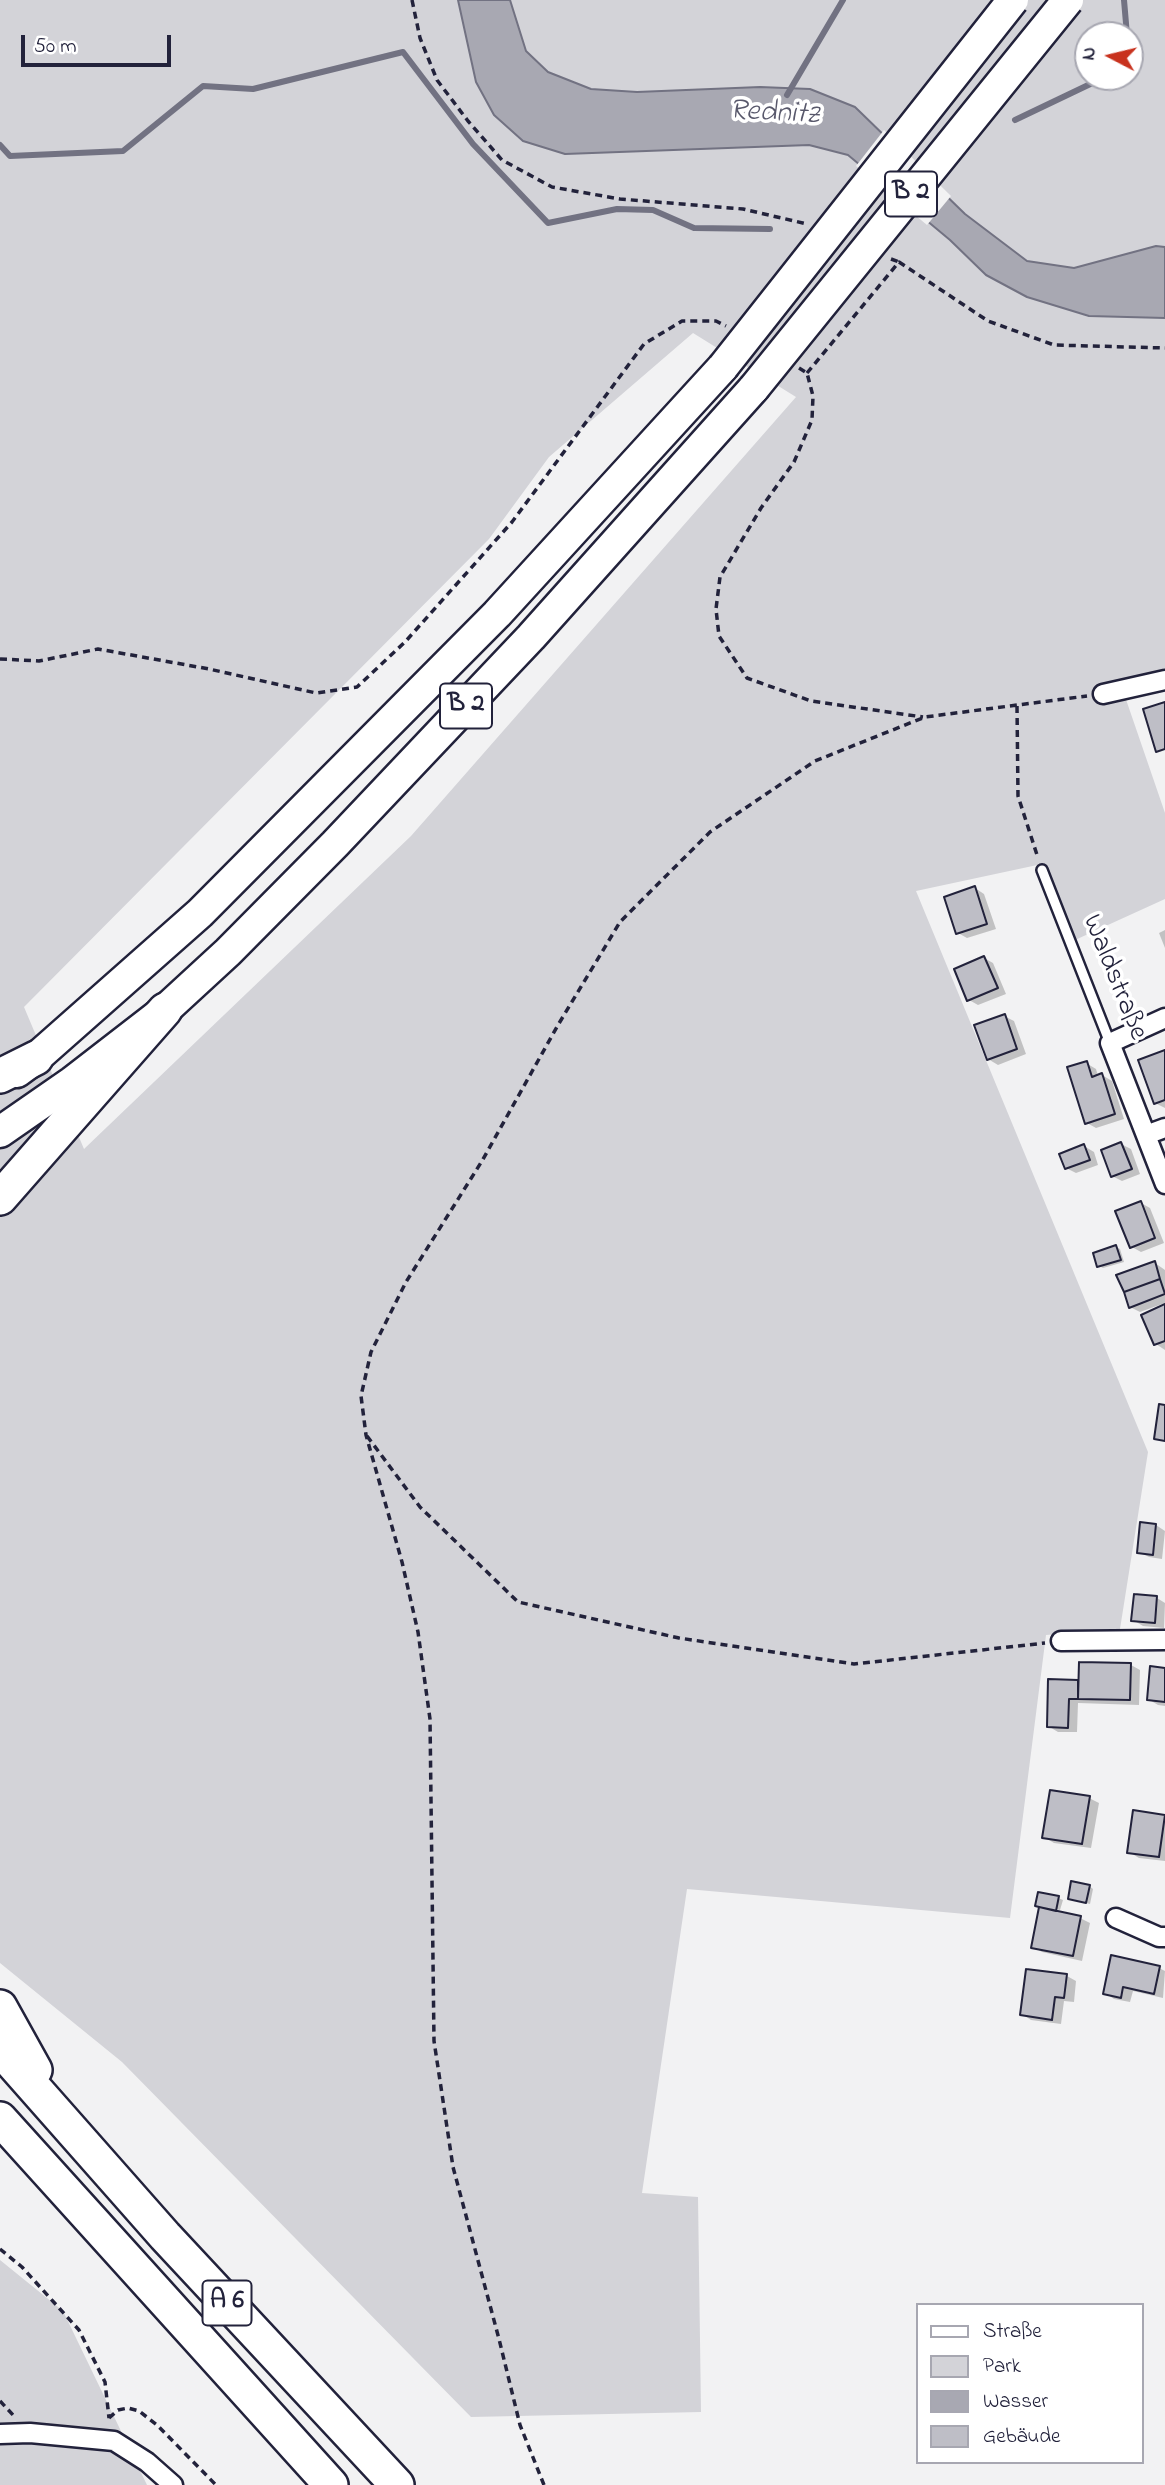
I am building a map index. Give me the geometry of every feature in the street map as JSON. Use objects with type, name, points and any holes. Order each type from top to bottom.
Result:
[{"type":"highway","name":"B 2","points":[[0,1085],[36,1058],[200,913],[497,614],[723,367],[1013,0]]},
{"type":"highway","name":"B 2","points":[[0,1132],[72,1082],[165,1010],[228,952],[531,638],[754,388],[1068,0]]},
{"type":"highway","points":[[0,1198],[165,1010]]},
{"type":"highway","points":[[0,1076],[36,1058]]},
{"type":"highway","points":[[0,2007],[61,2119]]},
{"type":"highway","name":"A 6","points":[[0,2049],[165,2236],[397,2485]]},
{"type":"highway","name":"A 6","points":[[0,2119],[331,2485]]},
{"type":"highway","points":[[0,2148],[61,2187]]},
{"type":"street","points":[[1103,694],[1165,680]]},
{"type":"street","points":[[1110,1043],[1165,1018]]},
{"type":"street","name":"Waldstraße","points":[[1110,1043],[1165,1184]]},
{"type":"street","points":[[1146,1135],[1165,1128]]},
{"type":"street","points":[[1061,1641],[1165,1640]]},
{"type":"street","points":[[1116,1917],[1165,1937]]},
{"type":"street","points":[[0,2434],[30,2433],[114,2441],[147,2462],[173,2485]]},
{"type":"lane","name":"Waldstraße","points":[[1042,870],[1110,1043]]},
{"type":"path","points":[[412,0],[420,38],[437,80],[502,160],[552,187],[620,199],[743,209],[793,219],[817,227]]},
{"type":"path","points":[[888,257],[988,321],[1054,345],[1165,348]]},
{"type":"path","points":[[807,373],[899,262]]},
{"type":"path","points":[[0,659],[39,662],[98,649],[209,669],[316,694],[357,687],[405,642],[512,522],[644,344],[682,321],[716,321],[727,327]]},
{"type":"path","points":[[792,362],[807,373],[813,396],[812,420],[794,462],[761,508],[720,577],[716,609],[719,636],[747,678],[811,701],[925,717],[1103,694]]},
{"type":"path","points":[[1017,706],[1018,796],[1042,870]]},
{"type":"path","points":[[544,2485],[520,2425],[453,2166],[434,2041],[430,1719],[418,1632],[402,1562],[366,1435],[360,1396],[371,1352],[406,1282],[482,1161],[558,1025],[620,922],[710,832],[815,761],[925,717]]},
{"type":"path","points":[[366,1435],[421,1507],[518,1602],[679,1638],[853,1664],[1061,1641]]},
{"type":"path","points":[[0,2249],[22,2267],[79,2330],[105,2382],[109,2417],[102,2440]]},
{"type":"path","points":[[109,2417],[118,2410],[128,2408],[139,2411],[157,2425],[216,2485]]},
{"type":"green space","points":[[0,0],[458,0],[476,82],[565,154],[809,145],[849,155],[950,240],[986,275],[1089,316],[1165,318],[1165,669],[1120,682],[1165,813],[1165,899],[1075,940],[1042,864],[916,891],[1148,1452],[1120,1629],[1046,1635],[1010,1918],[687,1889],[642,2193],[698,2197],[701,2412],[471,2417],[122,2062],[0,1963]],"holes":[[[693,333],[796,397],[411,836],[84,1149],[24,1007],[489,539],[549,457]]]},
{"type":"green space","points":[[510,0],[1165,0],[1165,247],[1156,246],[1074,268],[1027,261],[965,214],[855,107],[809,89],[760,87],[637,92],[591,89],[548,72],[526,51]]},
{"type":"green space","points":[[0,2260],[63,2311],[147,2485],[0,2485]]},
{"type":"water","name":"Rednitz","points":[[458,0],[510,0],[526,51],[548,72],[591,89],[637,92],[760,87],[810,89],[855,107],[965,214],[1027,261],[1074,268],[1156,246],[1165,247],[1165,318],[1089,316],[1027,297],[986,275],[950,240],[848,155],[809,145],[565,154],[523,141],[494,115],[476,82]]},
{"type":"pier","points":[[884,130],[951,196],[927,225],[856,166]]},
{"type":"building","points":[[1165,702],[1165,749],[1156,752],[1143,709]]},
{"type":"building","points":[[975,886],[987,924],[956,934],[944,897]]},
{"type":"building","points":[[984,956],[998,988],[967,1001],[954,969]]},
{"type":"building","points":[[1005,1014],[1017,1049],[987,1060],[974,1025]]},
{"type":"building","points":[[1165,1050],[1165,1100],[1154,1104],[1138,1060]]},
{"type":"building","points":[[1087,1061],[1092,1077],[1102,1073],[1115,1114],[1085,1124],[1067,1067]]},
{"type":"building","points":[[1121,1142],[1132,1169],[1111,1177],[1101,1150]]},
{"type":"building","points":[[1084,1144],[1090,1160],[1065,1169],[1059,1154]]},
{"type":"building","points":[[1141,1201],[1155,1238],[1130,1248],[1115,1211]]},
{"type":"building","points":[[1116,1245],[1121,1260],[1097,1267],[1093,1253]]},
{"type":"building","points":[[1155,1261],[1160,1279],[1124,1292],[1116,1275]]},
{"type":"building","points":[[1160,1279],[1165,1294],[1129,1308],[1124,1292]]},
{"type":"building","points":[[1165,1304],[1165,1341],[1154,1345],[1141,1315]]},
{"type":"building","points":[[1159,1404],[1165,1405],[1165,1441],[1154,1439]]},
{"type":"building","points":[[1140,1522],[1156,1524],[1153,1555],[1137,1553]]},
{"type":"building","points":[[1134,1594],[1157,1596],[1155,1623],[1131,1621]]},
{"type":"building","points":[[1079,1662],[1131,1663],[1130,1700],[1078,1699]]},
{"type":"building","points":[[1150,1666],[1165,1668],[1165,1702],[1147,1700]]},
{"type":"building","points":[[1048,1679],[1078,1680],[1078,1699],[1069,1699],[1068,1728],[1047,1727]]},
{"type":"building","points":[[1050,1790],[1090,1796],[1082,1844],[1042,1838]]},
{"type":"building","points":[[1133,1810],[1165,1815],[1159,1857],[1127,1853]]},
{"type":"building","points":[[1071,1881],[1090,1885],[1086,1903],[1068,1899]]},
{"type":"building","points":[[1038,1892],[1059,1896],[1056,1911],[1035,1906]]},
{"type":"building","points":[[1039,1907],[1081,1916],[1073,1956],[1031,1948]]},
{"type":"building","points":[[1111,1955],[1160,1966],[1154,1994],[1123,1987],[1121,1998],[1103,1994]]},
{"type":"building","points":[[1026,1969],[1067,1974],[1064,1998],[1055,1997],[1052,2020],[1020,2015]]},
{"type":"waterway","name":"Rednitz","points":[[787,95],[843,0]]},
{"type":"waterway","points":[[1124,0],[1126,21]]},
{"type":"waterway","points":[[0,145],[10,156],[123,151],[203,86],[253,89],[403,52],[473,144],[548,223],[617,209],[653,210],[694,228],[770,229]]},
{"type":"waterway","points":[[1015,120],[1076,91]]}]
